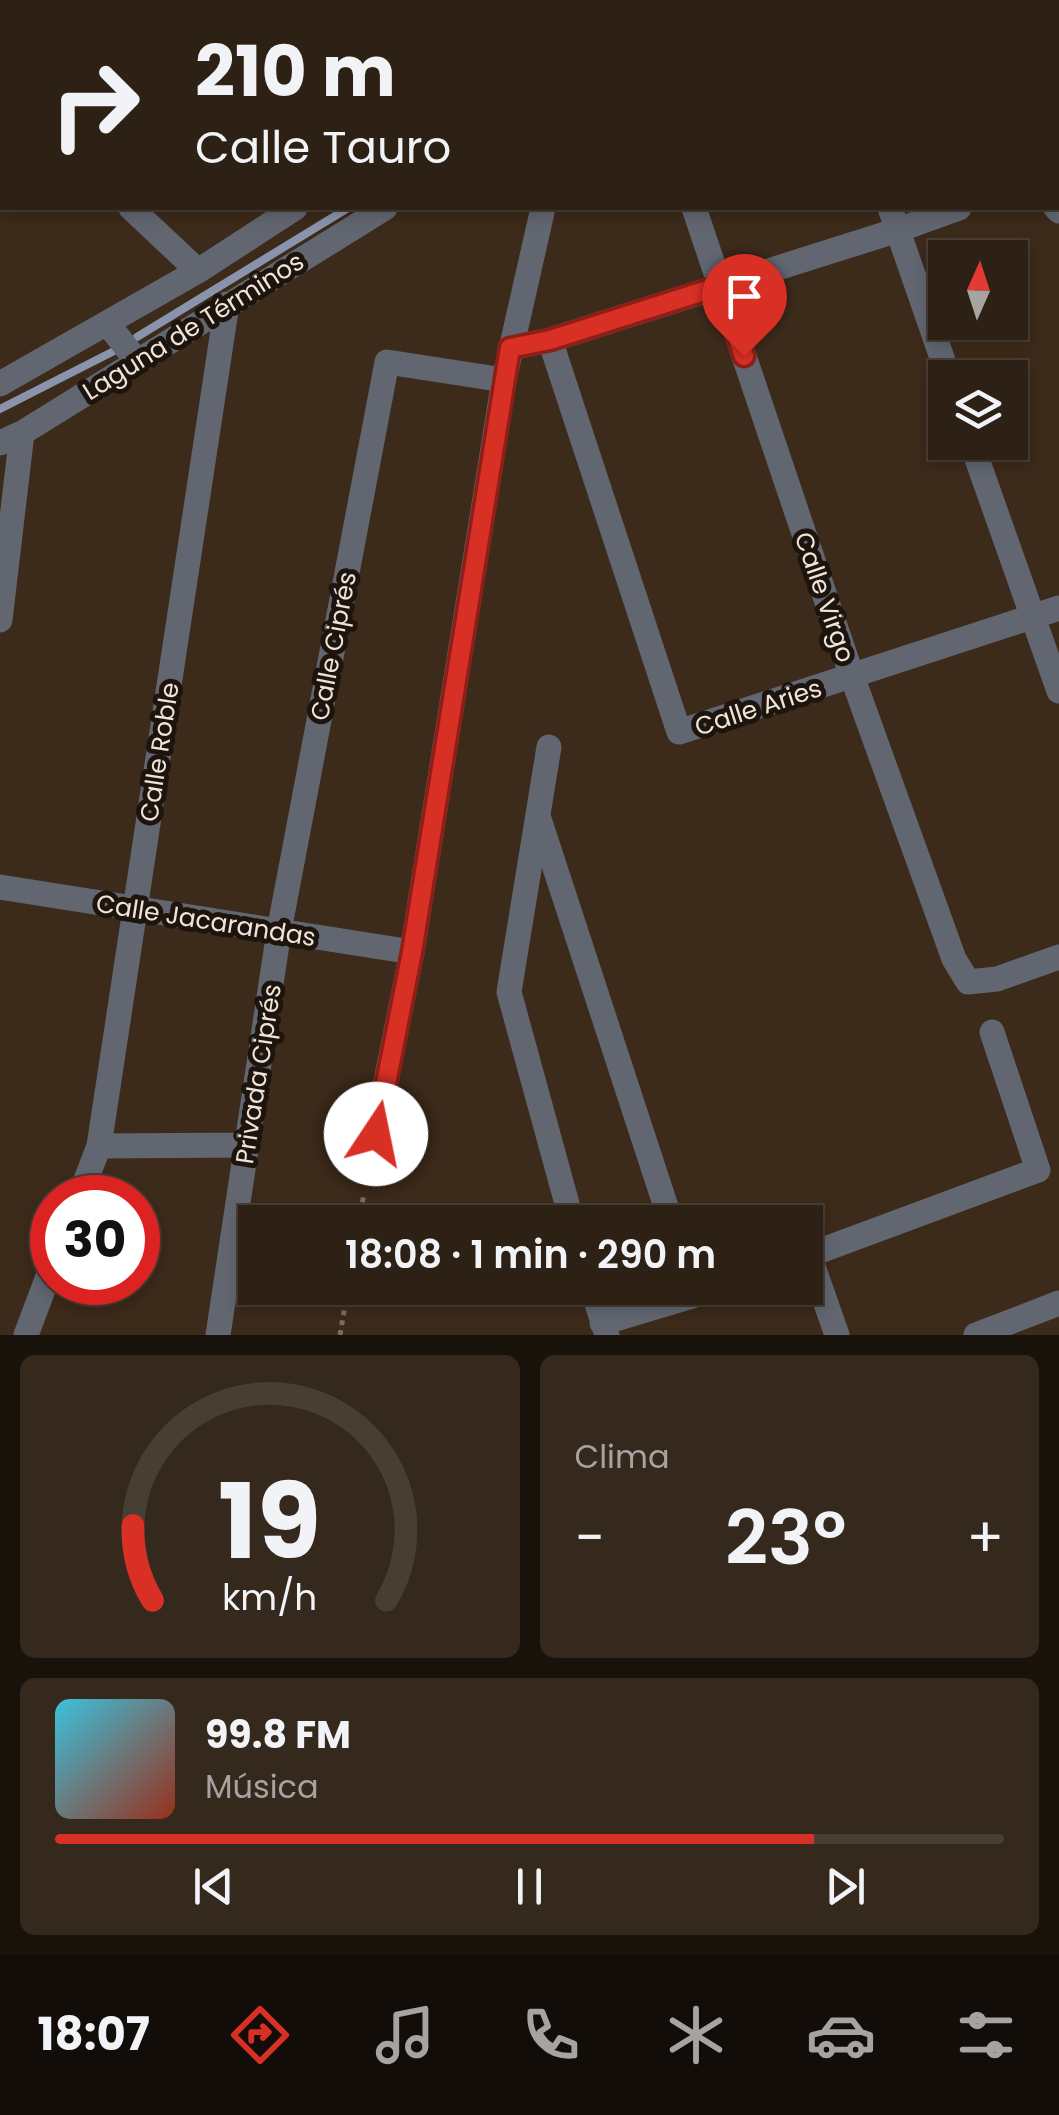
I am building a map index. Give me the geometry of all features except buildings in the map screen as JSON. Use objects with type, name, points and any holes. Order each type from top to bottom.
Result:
[{"type":"street","points":[[133,210],[198,271]]},
{"type":"street","name":"Laguna de Términos","points":[[0,384],[198,271],[292,210]]},
{"type":"street","name":"Laguna de Términos","points":[[11,438],[382,210]]},
{"type":"street","points":[[368,1170],[412,952],[504,380],[543,210]]},
{"type":"street","name":"Calle Virgo","points":[[695,210],[852,676],[954,959],[968,982],[997,979],[1059,958]]},
{"type":"street","points":[[510,348],[550,340],[720,286],[894,219],[946,210]]},
{"type":"street","points":[[894,219],[943,360]]},
{"type":"street","name":"Calle Roble","points":[[88,1175],[99,1146],[227,304]]},
{"type":"street","points":[[107,323],[137,360]]},
{"type":"street","name":"Calle Aries","points":[[550,340],[678,732],[1059,608]]},
{"type":"street","name":"Calle Ciprés","points":[[280,931],[387,362],[504,380]]},
{"type":"street","points":[[0,620],[11,438]]},
{"type":"street","points":[[978,460],[1059,691]]},
{"type":"street","points":[[549,747],[508,992],[567,1205]]},
{"type":"street","points":[[538,816],[665,1205]]},
{"type":"street","name":"Calle Jacarandas","points":[[0,886],[412,952]]},
{"type":"street","name":"Privada Ciprés","points":[[218,1335],[280,931]]},
{"type":"street","points":[[837,1335],[809,1255],[1038,1170],[992,1032]]},
{"type":"street","points":[[99,1146],[247,1145]]},
{"type":"street","points":[[976,1335],[1059,1304]]},
{"type":"street","points":[[26,1335],[37,1305]]},
{"type":"street","points":[[597,1305],[605,1329],[665,1305]]},
{"type":"path","points":[[340,1335],[345,1305]]},
{"type":"waterway","points":[[137,337],[345,210]]},
{"type":"waterway","points":[[0,409],[116,350]]},
{"type":"route","points":[[376,1134],[412,952],[510,348],[550,340],[720,286],[744,356]]}]
